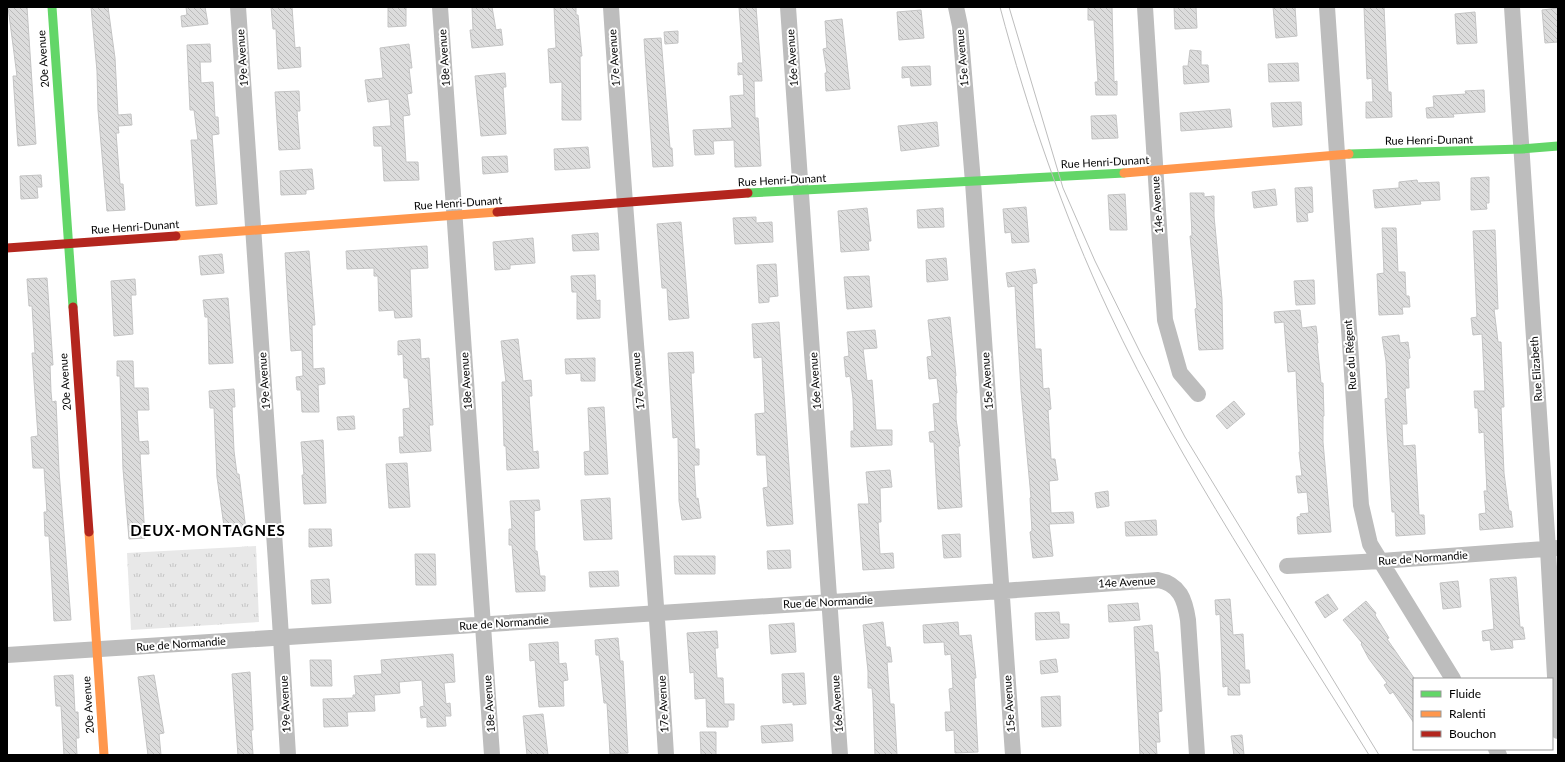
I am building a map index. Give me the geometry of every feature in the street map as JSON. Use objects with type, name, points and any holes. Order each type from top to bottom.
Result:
[{"type":"street","name":"20e Avenue","points":[[52,7],[67,244],[106,648],[104,755]]},
{"type":"street","name":"19e Avenue","points":[[238,7],[255,230],[288,755]]},
{"type":"street","name":"18e Avenue","points":[[440,7],[492,755]]},
{"type":"street","name":"17e Avenue","points":[[611,7],[624,203],[657,612],[666,755]]},
{"type":"street","name":"16e Avenue","points":[[788,7],[840,755]]},
{"type":"street","name":"15e Avenue","points":[[956,7],[960,26],[973,182],[1013,755]]},
{"type":"street","name":"14e Avenue","points":[[1145,7],[1165,320],[1180,372],[1198,394]]},
{"type":"street","name":"Rue du Régent","points":[[1326,7],[1361,505],[1370,544],[1452,678]]},
{"type":"street","name":"Rue Elizabeth","points":[[1512,7],[1553,548],[1558,731]]},
{"type":"street","name":"Rue Henri-Dunant","points":[[7,248],[801,191],[1155,171],[1336,154],[1522,149],[1558,146]]},
{"type":"street","name":"Rue de Normandie","points":[[1287,566],[1381,561],[1553,548]]},
{"type":"street","name":"14e Avenue","points":[[1002,591],[1151,579],[1164,581],[1175,587],[1183,597],[1188,620],[1197,755]]},
{"type":"street","name":"Rue de Normandie","points":[[7,655],[1002,591]]},
{"type":"green space","points":[[256,546],[259,622],[131,630],[127,553]]},
{"type":"building","points":[[8,7],[27,7],[36,144],[18,146],[13,76],[17,76]]},
{"type":"building","points":[[91,7],[108,7],[115,58],[118,115],[131,114],[132,125],[118,126],[119,133],[116,133],[120,184],[123,184],[125,210],[107,211]]},
{"type":"building","points":[[186,7],[205,7],[208,24],[182,27],[181,16],[187,15]]},
{"type":"building","points":[[271,7],[292,7],[295,48],[300,47],[301,67],[278,69],[276,29],[273,29]]},
{"type":"building","points":[[406,7],[406,26],[388,27],[388,8]]},
{"type":"building","points":[[472,7],[492,7],[496,30],[501,29],[503,45],[472,48],[470,30],[473,30]]},
{"type":"building","points":[[554,7],[576,7],[576,15],[578,15],[582,56],[580,56],[581,120],[562,120],[562,82],[550,83],[548,49],[556,48]]},
{"type":"building","points":[[739,7],[756,7],[762,81],[754,81],[755,118],[758,118],[761,166],[735,167],[734,140],[713,141],[714,154],[695,155],[693,130],[732,128],[730,96],[744,95],[743,74],[738,75],[738,63],[743,63]]},
{"type":"building","points":[[1088,7],[1112,7],[1114,82],[1117,81],[1117,95],[1096,95],[1095,82],[1098,82],[1094,20],[1088,20]]},
{"type":"building","points":[[1174,7],[1196,7],[1197,28],[1175,29]]},
{"type":"building","points":[[1273,7],[1295,7],[1297,36],[1276,38]]},
{"type":"building","points":[[1364,7],[1384,7],[1388,92],[1391,92],[1392,117],[1366,118],[1366,102],[1373,102],[1372,78],[1367,79]]},
{"type":"building","points":[[1558,8],[1558,42],[1545,43],[1542,10]]},
{"type":"building","points":[[921,10],[924,38],[899,40],[897,12]]},
{"type":"building","points":[[1475,12],[1477,43],[1457,44],[1455,14]]},
{"type":"building","points":[[842,19],[850,89],[826,91],[825,73],[827,73],[823,49],[827,48],[825,21]]},
{"type":"building","points":[[678,31],[678,43],[665,44],[664,32]]},
{"type":"building","points":[[661,38],[670,148],[672,148],[673,166],[653,167],[644,39]]},
{"type":"building","points":[[210,44],[211,62],[200,62],[201,83],[213,82],[215,117],[218,117],[219,134],[212,135],[217,204],[196,206],[191,140],[198,140],[194,110],[190,110],[187,45]]},
{"type":"building","points":[[409,44],[412,68],[409,68],[412,93],[407,94],[410,115],[403,116],[406,162],[418,162],[419,180],[384,181],[382,146],[374,146],[373,127],[391,126],[389,99],[368,102],[365,80],[383,78],[380,48]]},
{"type":"building","points":[[1190,50],[1201,51],[1201,65],[1208,65],[1209,82],[1184,84],[1183,66],[1188,66]]},
{"type":"building","points":[[1298,63],[1299,81],[1269,82],[1268,64]]},
{"type":"building","points":[[930,66],[931,85],[911,86],[910,77],[902,78],[902,67]]},
{"type":"building","points":[[505,73],[506,87],[503,87],[506,134],[481,136],[475,76]]},
{"type":"building","points":[[1484,90],[1485,112],[1453,114],[1454,117],[1427,118],[1426,108],[1434,107],[1433,96],[1466,94],[1465,91]]},
{"type":"building","points":[[299,91],[300,111],[297,111],[300,149],[279,150],[275,92]]},
{"type":"building","points":[[1301,102],[1302,125],[1273,127],[1271,103]]},
{"type":"building","points":[[1230,109],[1232,127],[1181,131],[1180,113]]},
{"type":"building","points":[[1116,115],[1118,138],[1092,139],[1091,116]]},
{"type":"building","points":[[937,122],[939,146],[901,151],[898,126]]},
{"type":"building","points":[[588,147],[590,168],[555,170],[554,149]]},
{"type":"building","points":[[507,156],[508,172],[483,174],[482,157]]},
{"type":"building","points":[[312,169],[314,189],[306,190],[306,194],[281,195],[280,171]]},
{"type":"building","points":[[41,175],[42,187],[37,187],[38,198],[21,199],[20,176]]},
{"type":"building","points":[[1489,177],[1489,203],[1486,203],[1487,209],[1471,210],[1471,178]]},
{"type":"building","points":[[1417,180],[1418,183],[1439,182],[1440,200],[1420,201],[1421,204],[1375,208],[1373,190],[1399,188],[1399,182]]},
{"type":"building","points":[[1312,187],[1313,212],[1307,213],[1308,221],[1297,222],[1295,188]]},
{"type":"building","points":[[1275,189],[1277,205],[1254,208],[1252,192]]},
{"type":"building","points":[[1190,193],[1204,193],[1204,197],[1214,196],[1214,216],[1222,299],[1223,349],[1199,350],[1195,309],[1197,308],[1190,236],[1192,236]]},
{"type":"building","points":[[1125,194],[1127,230],[1110,230],[1108,195]]},
{"type":"building","points":[[1026,207],[1029,242],[1012,243],[1011,232],[1005,233],[1003,209]]},
{"type":"building","points":[[867,208],[871,241],[868,241],[869,250],[841,252],[838,211]]},
{"type":"building","points":[[943,208],[944,227],[918,228],[917,210]]},
{"type":"building","points":[[756,217],[756,223],[772,222],[773,242],[735,244],[733,218]]},
{"type":"building","points":[[681,222],[689,318],[669,320],[667,288],[662,288],[657,224]]},
{"type":"building","points":[[1382,228],[1396,228],[1398,272],[1405,272],[1406,296],[1409,296],[1410,307],[1402,307],[1403,314],[1379,315],[1377,274],[1384,273]]},
{"type":"building","points":[[1495,230],[1498,309],[1494,309],[1498,342],[1501,342],[1504,407],[1501,407],[1504,473],[1509,511],[1511,511],[1513,527],[1480,530],[1479,514],[1486,513],[1484,491],[1487,491],[1484,432],[1479,433],[1478,408],[1475,408],[1474,391],[1485,391],[1482,334],[1473,335],[1471,318],[1477,317],[1473,231]]},
{"type":"building","points":[[598,233],[599,250],[573,251],[572,235]]},
{"type":"building","points":[[533,238],[535,263],[510,265],[510,269],[495,270],[493,242]]},
{"type":"building","points":[[427,246],[428,268],[410,269],[412,317],[395,318],[394,310],[379,311],[378,276],[374,276],[374,268],[347,269],[346,251]]},
{"type":"building","points":[[309,251],[315,325],[312,325],[313,369],[324,368],[325,384],[318,385],[319,412],[302,412],[301,390],[297,390],[296,377],[303,376],[302,350],[291,351],[285,253]]},
{"type":"building","points":[[222,254],[224,273],[201,275],[199,256]]},
{"type":"building","points":[[946,258],[948,280],[927,282],[926,260]]},
{"type":"building","points":[[776,264],[778,296],[769,297],[769,302],[759,303],[757,265]]},
{"type":"building","points":[[1035,269],[1037,283],[1032,284],[1035,349],[1041,349],[1043,389],[1049,388],[1051,409],[1048,410],[1051,459],[1055,459],[1058,480],[1049,481],[1051,513],[1073,512],[1074,523],[1049,524],[1053,556],[1033,558],[1030,532],[1032,531],[1031,497],[1021,391],[1015,286],[1008,287],[1006,273]]},
{"type":"building","points":[[595,275],[596,301],[600,300],[600,318],[577,319],[577,292],[572,292],[571,276]]},
{"type":"building","points":[[869,276],[872,307],[847,309],[844,277]]},
{"type":"building","points":[[47,278],[53,365],[50,365],[51,392],[52,402],[56,401],[59,471],[71,620],[54,621],[49,536],[45,536],[44,512],[47,512],[44,468],[33,468],[31,437],[38,436],[32,353],[35,353],[32,306],[29,306],[27,279]]},
{"type":"building","points":[[135,279],[136,295],[131,295],[133,334],[114,336],[111,281]]},
{"type":"building","points":[[1314,280],[1315,304],[1296,305],[1294,281]]},
{"type":"building","points":[[228,298],[233,363],[209,364],[208,317],[205,317],[203,300]]},
{"type":"building","points":[[1300,310],[1302,328],[1316,326],[1321,383],[1323,383],[1323,442],[1331,532],[1298,534],[1297,517],[1301,516],[1300,514],[1309,513],[1307,492],[1298,493],[1296,476],[1302,476],[1299,452],[1296,371],[1288,372],[1284,322],[1275,323],[1274,312]]},
{"type":"building","points":[[950,317],[956,376],[956,419],[960,446],[958,446],[962,507],[938,509],[934,442],[930,442],[929,432],[935,431],[933,404],[940,403],[937,378],[929,379],[927,357],[932,356],[928,320]]},
{"type":"building","points":[[779,322],[793,524],[767,526],[763,488],[768,487],[766,455],[757,455],[755,414],[765,413],[762,357],[754,358],[752,324]]},
{"type":"building","points":[[875,330],[877,348],[863,349],[867,381],[872,380],[876,430],[892,430],[892,445],[851,447],[851,431],[854,431],[853,399],[850,376],[846,377],[844,357],[849,356],[847,332]]},
{"type":"building","points":[[1399,335],[1400,343],[1408,342],[1410,358],[1408,359],[1409,388],[1405,388],[1407,424],[1402,424],[1403,446],[1415,445],[1419,515],[1424,515],[1425,534],[1396,536],[1395,512],[1392,512],[1385,399],[1388,398],[1386,361],[1382,337]]},
{"type":"building","points":[[420,339],[421,359],[429,358],[433,425],[429,425],[431,451],[400,453],[399,437],[404,437],[403,409],[410,408],[408,378],[404,378],[403,354],[398,355],[398,341]]},
{"type":"building","points":[[518,339],[523,381],[531,380],[532,396],[529,396],[533,452],[538,451],[539,468],[507,470],[506,446],[504,446],[502,382],[506,382],[501,341]]},
{"type":"building","points":[[693,352],[694,373],[691,373],[695,449],[699,449],[699,465],[694,465],[696,499],[698,498],[701,518],[682,520],[679,501],[678,437],[673,438],[668,353]]},
{"type":"building","points":[[595,358],[595,381],[581,381],[581,373],[566,374],[565,359]]},
{"type":"building","points":[[117,361],[133,361],[134,388],[148,388],[149,410],[137,410],[139,442],[148,441],[149,454],[140,454],[145,538],[129,539],[123,469],[120,376],[117,376]]},
{"type":"building","points":[[234,389],[235,407],[232,407],[234,451],[237,474],[239,474],[246,530],[225,533],[217,477],[214,408],[210,408],[209,391]]},
{"type":"building","points":[[1234,401],[1245,414],[1227,429],[1216,416]]},
{"type":"building","points":[[604,407],[608,474],[585,475],[584,452],[590,451],[588,408]]},
{"type":"building","points":[[354,416],[355,429],[338,430],[337,417]]},
{"type":"building","points":[[323,440],[326,503],[304,504],[302,475],[304,475],[301,442]]},
{"type":"building","points":[[407,463],[410,507],[389,508],[386,464]]},
{"type":"building","points":[[890,470],[892,487],[880,488],[881,522],[878,522],[880,554],[893,553],[894,568],[863,570],[858,504],[869,504],[866,472]]},
{"type":"building","points":[[1108,491],[1109,506],[1097,508],[1095,493]]},
{"type":"building","points":[[610,498],[612,539],[584,540],[581,500]]},
{"type":"building","points":[[539,500],[540,510],[534,511],[535,551],[537,551],[540,576],[545,576],[545,591],[516,592],[512,545],[509,545],[509,529],[512,529],[510,501]]},
{"type":"building","points":[[1156,520],[1157,535],[1126,536],[1125,522]]},
{"type":"building","points":[[309,529],[331,529],[332,546],[309,547]]},
{"type":"building","points":[[960,534],[961,557],[944,558],[942,535]]},
{"type":"building","points":[[790,550],[791,568],[768,569],[767,551]]},
{"type":"building","points":[[415,554],[435,554],[436,585],[416,585]]},
{"type":"building","points":[[674,556],[715,556],[715,574],[675,574]]},
{"type":"building","points":[[618,571],[619,586],[590,587],[589,572]]},
{"type":"building","points":[[1516,577],[1520,627],[1523,627],[1525,639],[1512,640],[1513,648],[1491,650],[1490,640],[1483,641],[1482,631],[1494,629],[1490,579]]},
{"type":"building","points":[[329,579],[331,603],[312,604],[311,580]]},
{"type":"building","points":[[1458,581],[1461,607],[1443,609],[1440,583]]},
{"type":"building","points":[[1328,594],[1338,609],[1325,618],[1315,602]]},
{"type":"building","points":[[1230,599],[1233,635],[1243,634],[1245,670],[1249,670],[1250,683],[1239,683],[1240,695],[1228,695],[1228,686],[1223,687],[1220,614],[1216,615],[1215,600]]},
{"type":"building","points":[[1366,601],[1376,613],[1375,615],[1389,638],[1387,639],[1414,678],[1413,722],[1393,692],[1390,694],[1384,685],[1387,683],[1369,659],[1361,644],[1362,643],[1343,620]]},
{"type":"building","points":[[1138,603],[1140,620],[1109,622],[1108,605]]},
{"type":"building","points":[[1059,612],[1060,624],[1069,624],[1069,638],[1036,640],[1035,613]]},
{"type":"building","points":[[883,622],[886,647],[890,647],[892,662],[887,662],[890,704],[894,704],[897,755],[875,755],[872,688],[868,688],[868,671],[863,625]]},
{"type":"building","points":[[958,622],[959,636],[971,635],[976,678],[974,678],[978,752],[955,753],[954,730],[946,731],[945,712],[951,712],[949,689],[953,688],[951,654],[945,655],[944,642],[924,643],[923,625]]},
{"type":"building","points":[[794,623],[796,652],[771,654],[769,625]]},
{"type":"building","points":[[1152,625],[1154,652],[1158,652],[1160,673],[1162,711],[1158,712],[1160,742],[1156,742],[1157,755],[1140,755],[1134,627]]},
{"type":"building","points":[[717,631],[718,648],[715,648],[717,678],[723,678],[724,704],[734,704],[734,720],[728,720],[728,727],[707,727],[706,698],[695,699],[694,672],[690,673],[687,633]]},
{"type":"building","points":[[618,638],[620,661],[623,661],[628,753],[610,754],[607,703],[604,703],[599,655],[596,655],[595,640]]},
{"type":"building","points":[[558,642],[559,664],[566,663],[568,680],[563,681],[564,706],[539,707],[535,660],[530,661],[529,644]]},
{"type":"building","points":[[453,654],[455,682],[444,683],[446,704],[450,703],[451,716],[445,716],[446,726],[427,727],[427,717],[421,718],[420,707],[424,706],[422,680],[399,682],[400,693],[374,695],[375,711],[347,712],[348,726],[324,727],[323,699],[353,698],[353,695],[356,695],[354,676],[382,674],[381,660]]},
{"type":"building","points":[[1056,659],[1058,672],[1041,674],[1040,661]]},
{"type":"building","points":[[310,660],[331,660],[332,686],[311,686]]},
{"type":"building","points":[[250,672],[253,754],[238,755],[232,674]]},
{"type":"building","points":[[804,673],[806,704],[793,705],[793,702],[783,703],[782,674]]},
{"type":"building","points":[[73,675],[75,712],[78,712],[79,738],[76,738],[77,755],[64,755],[61,706],[56,706],[54,676]]},
{"type":"building","points":[[154,675],[164,733],[159,734],[161,755],[148,755],[138,677]]},
{"type":"building","points":[[1060,696],[1061,726],[1042,727],[1041,697]]},
{"type":"building","points":[[543,714],[548,755],[527,755],[523,716]]},
{"type":"building","points":[[792,724],[793,741],[762,743],[761,726]]},
{"type":"building","points":[[700,732],[716,732],[716,755],[701,755]]},
{"type":"building","points":[[1242,735],[1244,755],[1234,755],[1231,736]]},
{"type":"tram line","points":[[1000,7],[1022,85],[1076,238],[1109,312],[1137,369],[1199,482],[1369,755]]},
{"type":"tram line","points":[[1009,7],[1063,188],[1095,261],[1141,354],[1185,437],[1379,755]]},
{"type":"traffic: fast","points":[[52,7],[73,307]]},
{"type":"traffic: fast","points":[[1349,154],[1522,149],[1558,146]]},
{"type":"traffic: fast","points":[[748,193],[1124,173]]},
{"type":"traffic: slow","points":[[1124,173],[1349,154]]},
{"type":"traffic: slow","points":[[176,236],[497,212]]},
{"type":"traffic: slow","points":[[89,532],[104,755]]},
{"type":"traffic: jam","points":[[497,212],[748,193]]},
{"type":"traffic: jam","points":[[7,248],[176,236]]},
{"type":"traffic: jam","points":[[73,307],[89,532]]},
{"type":"district","name":"DEUX-MONTAGNES","points":[[208,531]]}]
